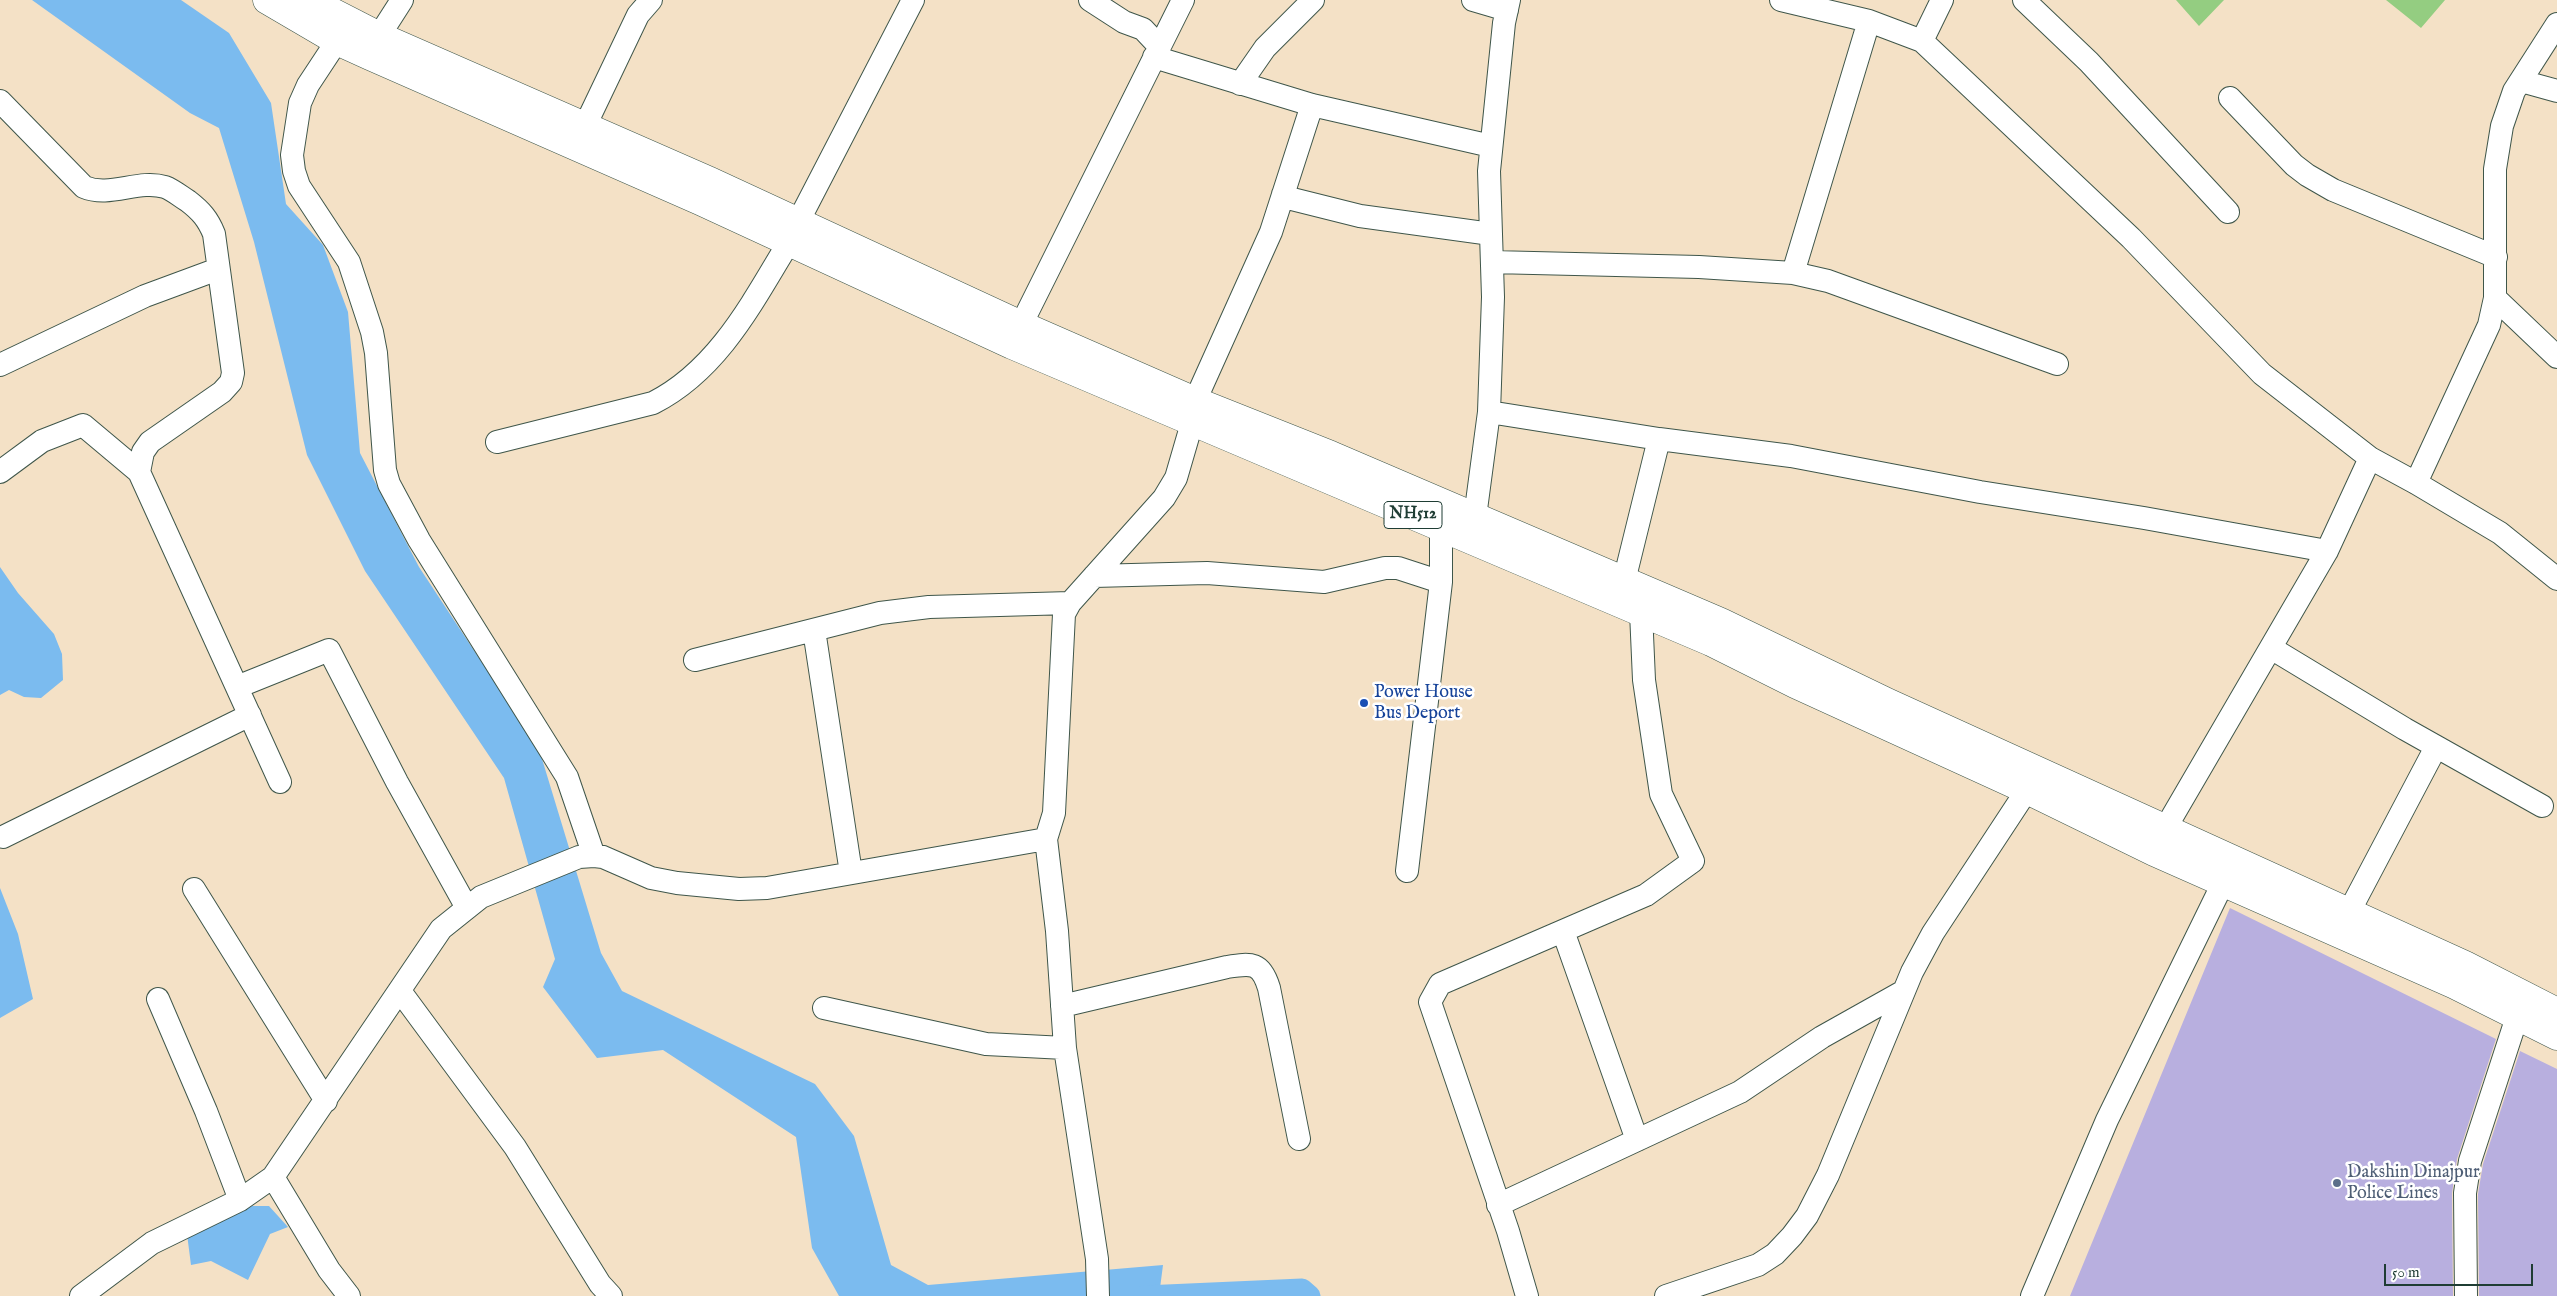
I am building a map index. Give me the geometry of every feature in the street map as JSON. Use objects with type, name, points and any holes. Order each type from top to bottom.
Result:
[{"type":"highway","name":"NH512","points":[[268,0],[337,41],[1021,325],[1194,412],[1441,527],[1647,602],[1721,622],[1804,664],[2465,965],[2557,1012]]},
{"type":"highway","name":"NH512","points":[[309,0],[379,36],[585,126],[1021,349],[1194,412],[1331,455],[1624,581],[1647,602],[1712,642],[1828,699],[2027,790],[2223,883],[2455,985],[2557,1036]]},
{"type":"street","points":[[379,36],[402,0]]},
{"type":"street","points":[[585,126],[638,15],[651,0]]},
{"type":"street","points":[[497,442],[653,403],[673,392],[691,378],[730,336],[794,232],[913,0]]},
{"type":"street","points":[[1090,0],[1124,22],[1143,29],[1156,51],[1240,84],[1312,106],[1492,146]]},
{"type":"street","points":[[1021,325],[1183,0]]},
{"type":"street","points":[[1240,84],[1265,48],[1313,0]]},
{"type":"street","points":[[1473,0],[1508,5],[1489,171],[1492,262],[1489,412],[1475,517]]},
{"type":"street","points":[[1781,0],[1869,21],[1922,41],[2130,238],[2262,374],[2370,458],[2416,483],[2500,534],[2557,579]]},
{"type":"street","points":[[1922,41],[1942,0]]},
{"type":"street","points":[[2024,0],[2089,62],[2228,212]]},
{"type":"street","points":[[1793,273],[1869,21]]},
{"type":"street","points":[[2416,483],[2489,325],[2495,298],[2495,169],[2502,126],[2514,91],[2557,24]]},
{"type":"street","points":[[337,41],[308,85],[300,103],[292,156],[299,186],[349,262],[370,324],[376,353],[381,440],[387,477],[423,547],[567,777],[586,857]]},
{"type":"street","points":[[2520,81],[2557,91]]},
{"type":"street","points":[[2230,98],[2294,166],[2307,175],[2333,190],[2496,258]]},
{"type":"street","points":[[0,101],[84,187],[102,191],[148,186],[163,187],[199,209],[209,221],[214,234],[232,373],[230,382],[222,392],[150,442],[143,452],[139,472]]},
{"type":"street","points":[[1098,1296],[1097,1259],[1066,1048],[1046,839],[1054,813],[1064,614],[1070,603],[1164,498],[1176,478],[1194,412],[1271,232],[1312,106]]},
{"type":"street","points":[[1283,194],[1292,199],[1360,216],[1491,234]]},
{"type":"street","points":[[1492,262],[1699,267],[1793,273],[1828,281],[2057,364]]},
{"type":"street","points":[[0,365],[145,296],[218,269]]},
{"type":"street","points":[[2495,298],[2557,357]]},
{"type":"street","points":[[1489,412],[1659,439],[1791,456],[1980,492],[2144,518],[2327,551]]},
{"type":"street","points":[[0,472],[42,441],[82,425],[139,472],[280,782]]},
{"type":"street","points":[[1624,581],[1659,439]]},
{"type":"street","points":[[2165,830],[2327,551],[2370,458]]},
{"type":"street","points":[[1407,872],[1441,582],[1441,527]]},
{"type":"street","points":[[1094,576],[1207,573],[1324,582],[1392,568],[1441,582]]},
{"type":"street","points":[[1527,1296],[1430,1002],[1440,984],[1646,895],[1693,861],[1662,794],[1644,680],[1647,602]]},
{"type":"street","points":[[695,660],[880,613],[929,607],[1070,603]]},
{"type":"street","points":[[814,630],[851,874]]},
{"type":"street","points":[[2271,648],[2436,747],[2542,806]]},
{"type":"street","points":[[237,687],[329,650],[397,782],[474,902]]},
{"type":"street","points":[[3,837],[250,715]]},
{"type":"street","points":[[2349,912],[2436,747]]},
{"type":"street","points":[[1666,1296],[1758,1265],[1776,1254],[1807,1216],[1828,1175],[1912,972],[1934,933],[2027,790]]},
{"type":"street","points":[[81,1296],[152,1243],[240,1200],[273,1177],[441,929],[474,902],[586,857],[603,857],[651,878],[676,883],[739,889],[767,888],[1046,839]]},
{"type":"street","points":[[2032,1296],[2106,1120],[2223,883]]},
{"type":"street","points":[[194,889],[326,1101]]},
{"type":"street","points":[[1563,931],[1637,1140]]},
{"type":"street","points":[[1062,1006],[1244,964],[1255,965],[1264,972],[1269,988],[1299,1139]]},
{"type":"street","points":[[400,991],[515,1147],[600,1284],[611,1296]]},
{"type":"street","points":[[1498,1205],[1740,1092],[1822,1037],[1904,991]]},
{"type":"street","points":[[158,999],[206,1111],[240,1200]]},
{"type":"street","points":[[824,1008],[986,1044],[1066,1048]]},
{"type":"street","points":[[2466,1296],[2465,1193],[2470,1161],[2518,1017]]},
{"type":"street","points":[[273,1177],[329,1270],[349,1296]]},
{"type":"green space","points":[[2176,0],[2224,0],[2199,26]]},
{"type":"green space","points":[[2386,0],[2445,0],[2421,28]]},
{"type":"water","points":[[32,0],[181,0],[229,33],[271,103],[286,204],[323,245],[348,312],[360,453],[419,567],[539,749],[601,953],[622,991],[815,1084],[854,1136],[891,1265],[928,1285],[1163,1265],[1159,1296],[839,1296],[812,1248],[796,1137],[663,1050],[597,1058],[543,987],[555,959],[504,778],[365,571],[307,455],[254,242],[219,128],[190,113]]},
{"type":"water","points":[[0,567],[18,593],[54,634],[62,654],[63,680],[41,698],[24,697],[9,690],[0,695]]},
{"type":"water","points":[[0,888],[18,934],[33,999],[0,1018]]},
{"type":"water","points":[[252,1206],[269,1206],[288,1227],[270,1234],[248,1280],[211,1261],[191,1265],[187,1234]]},
{"type":"building","name":"Dakshin Dinajpur Police Lines","points":[[2230,908],[2496,1039],[2457,1159],[2452,1193],[2453,1296],[2070,1296]]},
{"type":"building","points":[[2520,1051],[2557,1069],[2557,1296],[2479,1296],[2478,1194],[2483,1164]]},
{"type":"waterway","points":[[1144,1296],[1302,1289],[1310,1296]]},
{"type":"place","name":"Power House Bus Deport","points":[[1364,703]]},
{"type":"place","name":"Dakshin Dinajpur Police Lines","points":[[2337,1183]]}]
